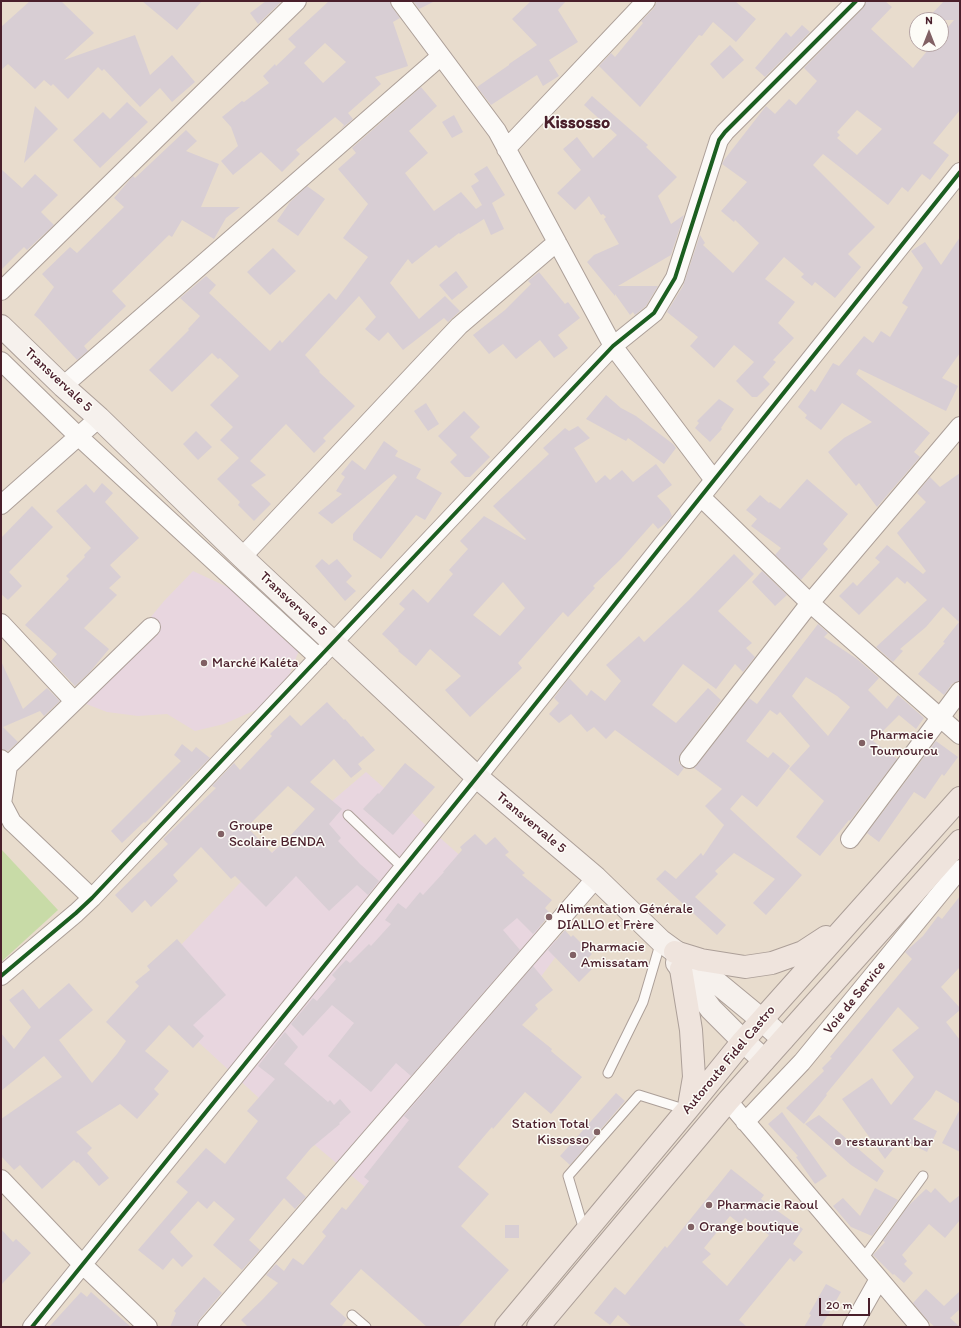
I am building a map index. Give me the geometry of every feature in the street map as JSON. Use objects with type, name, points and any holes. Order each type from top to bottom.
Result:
[{"type":"highway","name":"Autoroute Fidel Castro","points":[[506,1327],[688,1109],[742,1041],[960,798]]},
{"type":"highway","name":"Autoroute Fidel Castro","points":[[538,1327],[728,1101],[960,841]]},
{"type":"highway","points":[[688,1109],[694,1077],[691,1030],[672,954],[726,965],[745,967],[772,963],[803,952],[849,923]]},
{"type":"main road","name":"Transvervale 5","points":[[1,326],[242,557],[477,776],[596,878],[672,954],[711,1009],[742,1041],[764,1060]]},
{"type":"main road","name":"Transvervale 5","points":[[672,954],[705,973],[783,1039]]},
{"type":"street","points":[[1,291],[297,1]]},
{"type":"street","points":[[400,1],[497,131],[613,346],[714,480]]},
{"type":"street","points":[[506,149],[646,1]]},
{"type":"street","points":[[1,976],[76,914],[92,898],[613,346],[654,313],[675,278],[720,140],[725,132],[856,1]]},
{"type":"street","points":[[63,386],[441,56]]},
{"type":"street","points":[[32,1327],[477,776],[960,173]]},
{"type":"street","points":[[242,557],[459,326],[557,242]]},
{"type":"street","points":[[1,361],[78,436],[319,658]]},
{"type":"street","points":[[1,505],[98,418]]},
{"type":"street","points":[[689,759],[810,603],[960,426]]},
{"type":"street","points":[[701,497],[810,603],[960,735]]},
{"type":"street","points":[[1,623],[74,701]]},
{"type":"street","points":[[92,898],[12,822],[1,803],[5,762],[74,701],[151,626]]},
{"type":"street","points":[[850,839],[960,691]]},
{"type":"street","name":"Voie de Service","points":[[745,1122],[802,1062],[960,869]]},
{"type":"street","points":[[207,1327],[596,878]]},
{"type":"street","points":[[728,1101],[920,1327]]},
{"type":"street","points":[[1,1179],[82,1264],[148,1327]]},
{"type":"street","points":[[852,1327],[879,1279]]},
{"type":"lane","points":[[348,815],[403,868]]},
{"type":"lane","points":[[608,1073],[642,1002],[672,954]]},
{"type":"lane","points":[[585,1232],[568,1176],[639,1095],[688,1109]]},
{"type":"lane","points":[[862,1260],[922,1176]]},
{"type":"lane","points":[[352,1315],[366,1327]]},
{"type":"shaded area","name":"Marché Kaléta","points":[[193,571],[234,590],[300,648],[288,678],[258,709],[224,724],[195,731],[167,714],[138,716],[107,712],[81,702],[164,601]]},
{"type":"shaded area","points":[[366,772],[563,947],[377,1197],[261,1100],[140,988],[256,866]]},
{"type":"green space","points":[[1,849],[58,910],[1,962]]},
{"type":"building","points":[[30,1],[61,1],[94,33],[64,60],[135,35],[150,75],[172,55],[195,82],[172,102],[160,88],[140,107],[104,69],[102,71],[98,67],[68,99],[53,84],[51,86],[44,80],[35,89],[8,64],[1,70],[1,27]]},
{"type":"building","points":[[142,1],[202,1],[177,30]]},
{"type":"building","points":[[266,1],[282,1],[258,24],[250,13]]},
{"type":"building","points":[[329,1],[390,1],[392,7],[400,18],[393,22],[408,66],[375,77],[381,84],[348,113],[353,119],[341,129],[344,125],[335,117],[296,150],[300,154],[282,172],[261,152],[233,175],[221,161],[238,146],[231,127],[222,117],[242,101],[244,102],[269,83],[263,76],[296,47],[288,39]],"holes":[[[325,43],[346,62],[323,83],[304,63]]]},
{"type":"building","points":[[413,1],[435,1],[419,9]]},
{"type":"building","points":[[531,1],[566,1],[558,10],[578,42],[549,60],[559,76],[543,86],[537,75],[491,105],[477,87],[537,45],[512,19]]},
{"type":"building","points":[[657,1],[735,1],[756,19],[736,42],[713,22],[702,36],[699,35],[640,107],[599,66],[611,53],[615,57],[643,23],[641,21],[654,8]]},
{"type":"building","points":[[866,1],[885,1],[892,7],[871,29],[913,68],[926,52],[949,52],[949,26],[954,20],[949,20],[949,12],[934,12],[944,1],[960,1],[960,110],[933,143],[949,155],[930,180],[922,174],[908,192],[902,187],[888,205],[823,154],[813,165],[875,227],[848,254],[861,267],[835,298],[815,282],[812,286],[801,277],[804,274],[784,257],[765,279],[795,302],[778,323],[794,338],[773,360],[776,362],[763,377],[770,384],[757,397],[752,397],[736,381],[754,362],[734,345],[714,368],[690,346],[698,337],[667,312],[683,286],[700,235],[705,243],[703,245],[733,273],[759,243],[735,220],[734,222],[721,211],[747,182],[722,164],[766,106],[775,114],[789,99],[796,105],[817,81],[804,68],[863,8]],"holes":[[[857,110],[882,129],[857,155],[837,138],[840,135],[837,132]]]},
{"type":"building","points":[[802,25],[810,32],[765,77],[755,68],[786,32],[791,37]]},
{"type":"building","points":[[730,45],[744,60],[723,79],[710,64]]},
{"type":"building","points":[[421,87],[437,106],[409,131],[428,153],[405,173],[434,211],[461,192],[476,209],[482,205],[471,186],[479,181],[474,174],[487,166],[505,195],[492,203],[504,229],[491,235],[484,219],[460,234],[459,233],[439,248],[436,245],[412,264],[408,259],[390,283],[419,319],[445,296],[460,311],[448,322],[444,318],[403,350],[388,332],[379,341],[365,329],[376,317],[359,296],[305,355],[320,371],[319,372],[355,406],[323,438],[326,441],[314,453],[286,424],[250,461],[266,475],[251,485],[271,504],[254,521],[238,505],[240,502],[217,479],[239,458],[220,440],[233,427],[210,405],[239,376],[220,358],[218,359],[212,353],[172,392],[149,370],[189,330],[188,329],[200,316],[180,298],[206,276],[216,285],[209,293],[270,351],[280,340],[282,343],[329,293],[336,300],[368,257],[343,238],[368,204],[338,169],[356,153],[352,148]]},
{"type":"building","points":[[592,96],[648,145],[646,147],[677,177],[658,196],[671,224],[684,215],[671,255],[618,286],[658,286],[646,306],[635,315],[633,312],[630,315],[615,294],[615,296],[587,262],[594,255],[619,244],[604,219],[606,217],[603,214],[601,215],[589,196],[575,210],[557,193],[581,170],[563,149],[577,137],[593,158],[617,135],[584,105]]},
{"type":"building","points":[[127,102],[148,122],[100,168],[73,140],[103,112],[110,119]]},
{"type":"building","points":[[35,106],[58,129],[24,163]]},
{"type":"building","points":[[454,115],[463,132],[452,138],[442,122]]},
{"type":"building","points":[[186,130],[197,141],[186,151],[219,164],[201,207],[240,207],[226,218],[214,239],[182,220],[172,237],[169,235],[112,291],[126,306],[84,346],[88,351],[77,360],[34,315],[54,287],[42,274],[70,247],[77,253],[124,207],[114,198],[133,176],[135,178]]},
{"type":"building","points":[[1,169],[22,188],[35,174],[58,195],[41,212],[54,225],[27,250],[24,247],[1,270]]},
{"type":"building","points":[[307,186],[325,199],[298,236],[277,221],[290,202]]},
{"type":"building","points":[[960,237],[960,353],[942,378],[958,386],[946,411],[859,369],[856,374],[930,433],[914,452],[920,457],[877,507],[859,483],[856,486],[828,452],[844,438],[872,422],[842,403],[821,430],[805,418],[807,415],[798,407],[811,389],[815,392],[833,363],[839,366],[864,336],[873,343],[881,331],[890,337],[908,307],[902,303],[923,268],[911,251],[925,242],[941,265]]},
{"type":"building","points":[[273,248],[296,271],[270,295],[247,272]]},
{"type":"building","points":[[456,271],[468,287],[452,300],[439,285]]},
{"type":"building","points":[[539,272],[565,304],[568,302],[580,318],[558,335],[568,348],[554,358],[540,340],[516,359],[503,344],[489,354],[473,335],[505,310],[531,284],[528,281]]},
{"type":"building","points":[[606,395],[621,408],[636,416],[673,444],[676,448],[664,464],[628,438],[626,441],[586,419]]},
{"type":"building","points":[[719,399],[734,409],[721,428],[722,429],[710,442],[695,428],[699,423],[697,421]]},
{"type":"building","points":[[426,403],[439,424],[428,431],[414,411]]},
{"type":"building","points":[[464,411],[480,427],[470,437],[490,457],[470,477],[465,477],[450,462],[457,455],[438,436]]},
{"type":"building","points":[[578,426],[590,438],[574,448],[596,483],[605,475],[610,480],[622,470],[633,482],[656,464],[672,485],[657,496],[669,509],[672,516],[658,529],[653,523],[621,559],[593,586],[595,588],[568,617],[563,612],[518,663],[522,668],[470,717],[445,690],[461,676],[430,649],[416,666],[398,651],[399,650],[382,634],[405,609],[399,604],[413,589],[428,603],[453,574],[449,570],[468,549],[460,541],[484,516],[525,540],[526,539],[493,506],[549,454],[543,448],[565,428],[569,431]],"holes":[[[503,582],[525,608],[500,636],[473,615]]]},
{"type":"building","points":[[196,431],[212,447],[198,460],[183,444]]},
{"type":"building","points":[[384,441],[398,451],[395,456],[421,469],[416,478],[442,493],[425,520],[416,515],[381,559],[353,540],[353,534],[397,477],[394,474],[332,524],[318,513],[342,494],[336,491],[345,477],[341,474],[352,460],[365,470]]},
{"type":"building","points":[[960,473],[960,681],[952,684],[944,695],[918,674],[945,643],[943,642],[959,622],[943,607],[926,627],[900,649],[903,651],[893,662],[876,647],[927,600],[907,581],[905,584],[897,577],[859,615],[839,596],[853,582],[857,586],[880,562],[875,558],[887,545],[923,574],[926,571],[897,533],[926,502],[917,493],[930,477],[940,487]]},
{"type":"building","points":[[807,479],[848,514],[823,544],[828,549],[801,580],[775,555],[781,548],[751,526],[757,519],[746,510],[760,495],[769,503],[770,502],[780,509]]},
{"type":"building","points":[[102,483],[113,493],[105,502],[139,538],[110,565],[121,577],[109,588],[117,595],[84,628],[109,649],[89,673],[75,686],[51,661],[57,654],[25,625],[69,579],[66,576],[85,557],[84,555],[91,548],[56,511],[86,484],[94,493]]},
{"type":"building","points":[[32,506],[53,527],[9,572],[22,586],[8,600],[1,594],[1,538]]},
{"type":"building","points":[[734,554],[754,574],[718,611],[752,643],[746,648],[755,657],[743,672],[735,664],[716,689],[683,664],[652,705],[676,723],[708,688],[721,700],[681,753],[679,763],[684,768],[678,776],[615,730],[606,739],[594,727],[587,732],[571,714],[559,723],[549,714],[559,703],[554,698],[569,678],[587,696],[591,690],[605,701],[621,681],[606,665],[639,636],[644,642],[689,600]]},
{"type":"building","points":[[322,559],[329,565],[337,559],[352,576],[346,582],[356,591],[345,601],[315,566]]},
{"type":"building","points":[[762,571],[787,595],[775,606],[752,582]]},
{"type":"building","points":[[818,624],[828,633],[824,637],[857,659],[879,678],[868,690],[887,709],[898,695],[924,718],[916,729],[899,715],[873,741],[897,759],[850,821],[849,820],[820,856],[796,837],[824,801],[789,769],[810,746],[780,712],[777,715],[770,710],[746,741],[768,758],[773,752],[790,766],[757,807],[742,795],[730,809],[802,875],[766,915],[753,903],[775,879],[734,853],[715,871],[718,874],[695,897],[726,925],[717,935],[656,879],[665,870],[676,879],[701,853],[703,856],[724,825],[705,806],[722,789],[694,768],[749,698],[757,704]],"holes":[[[806,677],[837,696],[850,707],[828,736],[792,696]]]},
{"type":"building","points":[[1,661],[23,709],[47,688],[60,701],[44,716],[40,711],[3,727],[18,742],[8,751],[1,749]]},
{"type":"building","points":[[327,702],[361,737],[363,736],[375,750],[358,764],[362,769],[351,778],[334,759],[310,782],[342,809],[329,824],[341,838],[338,841],[379,881],[368,895],[357,885],[329,911],[296,876],[266,907],[235,876],[231,879],[201,847],[173,875],[178,881],[151,907],[145,900],[132,913],[115,895],[168,844],[163,839],[216,788],[212,786],[234,763],[240,770],[272,736],[270,734],[290,715],[301,726]],"holes":[[[288,786],[315,809],[272,853],[247,827]]]},
{"type":"building","points":[[936,741],[958,757],[944,776],[942,774],[925,799],[914,792],[879,842],[867,833]]},
{"type":"building","points":[[182,744],[192,752],[196,747],[210,758],[145,823],[144,822],[122,843],[111,831],[181,761],[174,755]]},
{"type":"building","points":[[405,763],[435,787],[393,835],[363,809],[378,793],[379,794]]},
{"type":"building","points":[[475,834],[486,845],[495,837],[509,852],[505,855],[525,873],[522,875],[552,900],[545,908],[551,914],[533,934],[517,918],[503,930],[520,950],[411,1076],[396,1063],[371,1092],[328,1056],[354,1023],[332,1005],[303,1036],[291,1024],[313,998],[317,1001],[336,979],[332,975],[346,960],[350,963],[369,944],[371,946],[391,924],[385,920],[398,903],[406,909],[420,892],[423,895],[462,850],[460,847]]},
{"type":"building","points":[[960,896],[960,967],[941,987],[960,1008],[960,1010],[946,1022],[960,1040],[960,1104],[936,1090],[913,1119],[937,1131],[927,1152],[901,1139],[885,1159],[842,1099],[872,1078],[891,1105],[914,1077],[892,1050],[919,1028],[898,1007],[826,1094],[827,1095],[804,1124],[786,1108],[824,1071],[822,1068],[832,1058],[830,1057],[912,959],[905,952],[923,936],[938,916],[942,919]]},
{"type":"building","points":[[565,930],[571,937],[573,935],[592,954],[585,961],[592,969],[579,982],[548,950]]},
{"type":"building","points":[[177,939],[226,995],[193,1025],[204,1036],[193,1048],[169,1025],[145,1051],[169,1071],[154,1089],[159,1094],[137,1119],[120,1104],[76,1132],[92,1148],[87,1153],[109,1178],[99,1186],[78,1162],[77,1163],[74,1160],[42,1189],[20,1165],[14,1170],[1,1156],[1,1119],[62,1077],[44,1056],[1,1091],[1,1033],[14,1049],[31,1027],[9,1000],[23,989],[39,1009],[69,983],[93,1010],[59,1040],[92,1083],[126,1041],[106,1022],[139,986],[135,982],[150,970],[147,966]]},
{"type":"building","points":[[533,966],[553,990],[535,1005],[538,1009],[522,1025],[552,1049],[551,1051],[582,1077],[551,1114],[525,1092],[493,1129],[492,1127],[458,1167],[489,1194],[461,1226],[509,1270],[458,1327],[427,1327],[361,1269],[330,1304],[347,1319],[341,1327],[248,1327],[241,1320],[278,1283],[266,1275],[276,1264],[284,1271],[293,1258],[303,1265],[326,1236],[322,1232],[342,1207],[346,1210],[369,1181],[364,1177],[409,1120],[404,1116]]},
{"type":"building","points":[[285,1032],[298,1047],[284,1064],[328,1102],[330,1100],[334,1105],[340,1099],[351,1112],[339,1123],[340,1124],[311,1148],[286,1178],[306,1197],[295,1209],[284,1198],[249,1240],[260,1250],[242,1270],[213,1245],[235,1219],[214,1201],[207,1209],[198,1201],[170,1232],[193,1256],[182,1267],[173,1258],[163,1270],[138,1250],[188,1192],[176,1182],[206,1148],[225,1164],[258,1121],[247,1111],[275,1079],[258,1066]]},
{"type":"building","points":[[616,1093],[625,1101],[570,1165],[560,1156]]},
{"type":"building","points":[[960,1109],[960,1152],[942,1143]]},
{"type":"building","points":[[782,1112],[827,1176],[815,1184],[796,1157],[798,1156],[768,1124]]},
{"type":"building","points":[[819,1115],[884,1171],[877,1182],[851,1165],[805,1124]]},
{"type":"building","points":[[731,1169],[764,1195],[761,1199],[803,1229],[793,1244],[803,1252],[794,1262],[790,1258],[739,1320],[747,1327],[632,1327],[618,1315],[610,1325],[594,1313],[615,1287],[625,1295],[665,1246],[667,1248]],"holes":[[[730,1216],[740,1224],[745,1218],[769,1235],[727,1286],[702,1262],[711,1254],[704,1248]]]},
{"type":"building","points":[[875,1188],[898,1200],[872,1236],[851,1227],[833,1206],[843,1198],[860,1216]]},
{"type":"building","points":[[935,1188],[950,1203],[960,1195],[960,1220],[945,1238],[929,1224],[902,1255],[907,1261],[904,1264],[913,1273],[904,1283],[894,1274],[893,1275],[873,1255],[885,1242],[883,1241],[908,1206],[926,1189],[931,1193]]},
{"type":"building","points":[[505,1225],[519,1225],[519,1238],[505,1238]]},
{"type":"building","points":[[1,1229],[13,1242],[16,1239],[31,1253],[1,1285]]},
{"type":"building","points":[[204,1277],[222,1293],[199,1320],[197,1327],[170,1327],[176,1313],[174,1311]]},
{"type":"building","points":[[826,1284],[841,1292],[821,1327],[804,1327],[811,1315],[809,1314]]},
{"type":"building","points":[[926,1289],[944,1306],[960,1291],[960,1309],[950,1318],[960,1327],[935,1327],[928,1321],[913,1303]]},
{"type":"building","points":[[81,1292],[87,1297],[91,1292],[131,1327],[49,1327]]},
{"type":"cycle path","points":[[1,976],[92,898],[613,346],[654,313],[675,278],[719,140],[725,132],[856,1]]},
{"type":"cycle path","points":[[32,1327],[477,777],[960,172]]},
{"type":"place","name":"Marché Kaléta","points":[[204,663]]},
{"type":"place","name":"Pharmacie Toumourou","points":[[862,743]]},
{"type":"place","name":"Groupe Scolaire BENDA","points":[[221,834]]},
{"type":"place","name":"Alimentation Générale DIALLO et Frère","points":[[549,917]]},
{"type":"place","name":"Pharmacie Amissatam","points":[[573,955]]},
{"type":"place","name":"Station Total Kissosso","points":[[597,1132]]},
{"type":"place","name":"restaurant bar","points":[[838,1142]]},
{"type":"place","name":"Pharmacie Raoul","points":[[709,1205]]},
{"type":"place","name":"Orange boutique","points":[[691,1227]]},
{"type":"district","name":"Kissosso","points":[[577,123]]}]
